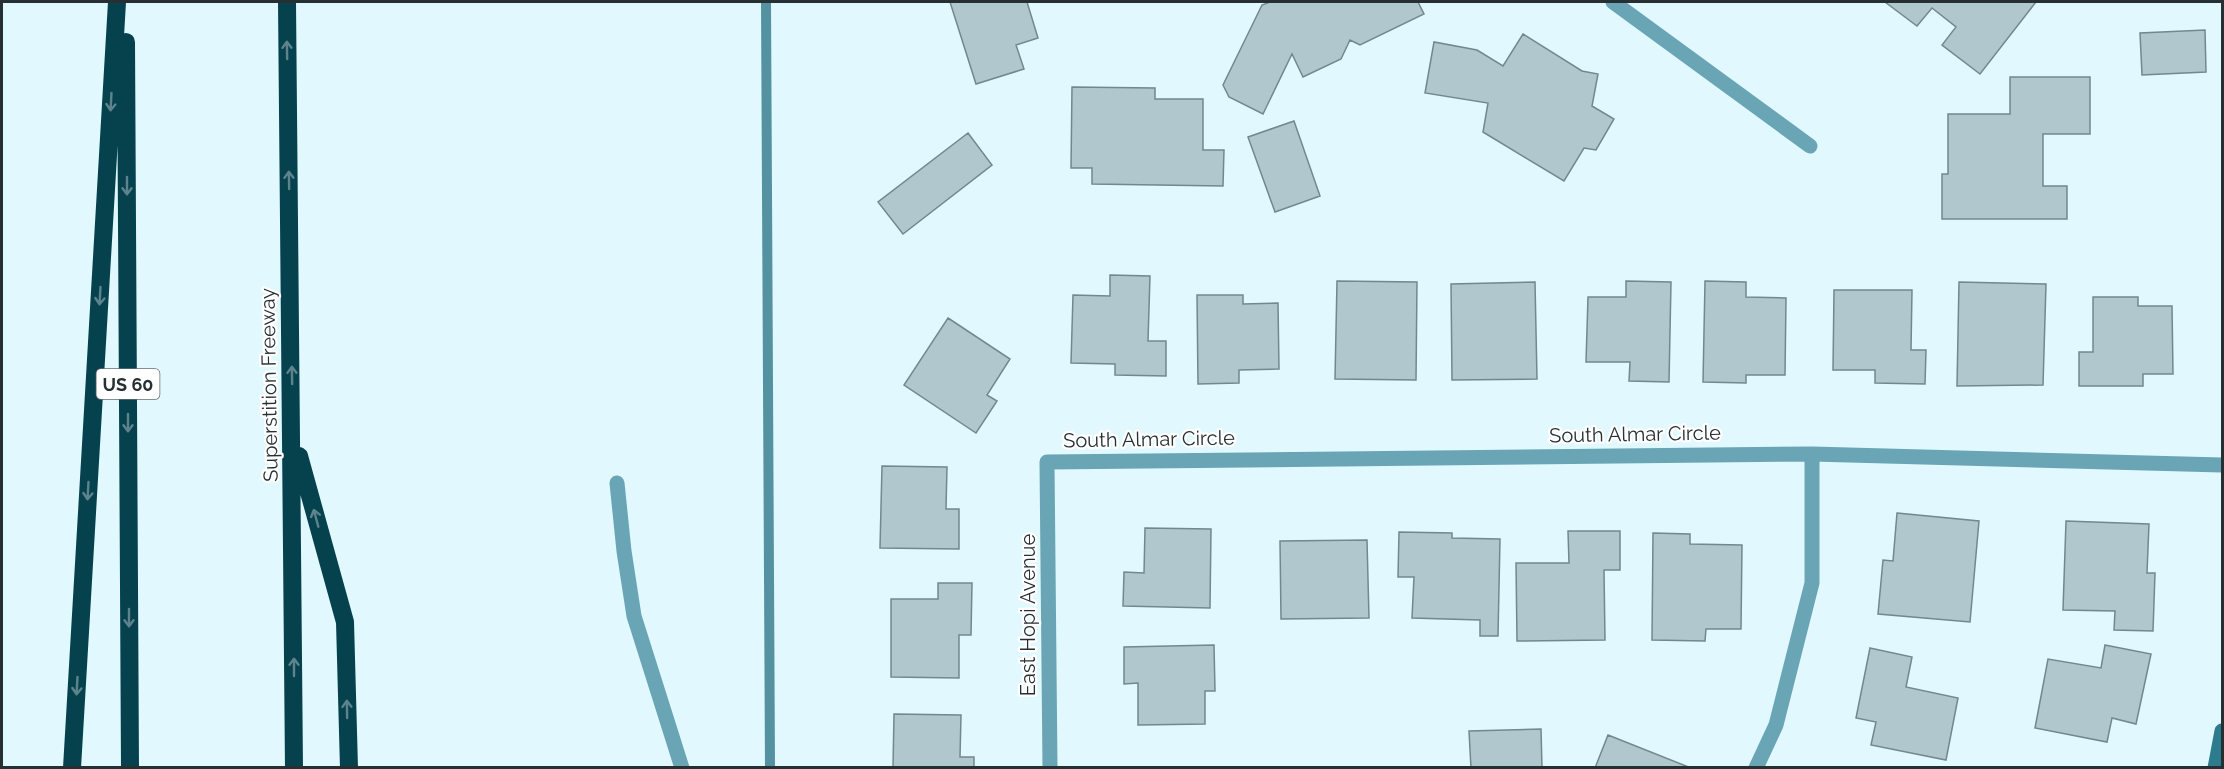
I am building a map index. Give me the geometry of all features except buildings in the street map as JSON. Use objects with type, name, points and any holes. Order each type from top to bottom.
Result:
[{"type":"highway","points":[[72,768],[117,2]]},
{"type":"highway","name":"US 60","points":[[126,2],[130,768]]},
{"type":"highway","name":"Superstition Freeway","points":[[287,2],[293,434],[294,768]]},
{"type":"highway","points":[[293,434],[345,622],[349,768]]},
{"type":"street","points":[[1613,2],[1810,146]]},
{"type":"street","points":[[1756,768],[1776,724],[1812,583],[1812,454]]},
{"type":"street","name":"South Almar Circle","points":[[1047,462],[1812,454],[2223,465]]},
{"type":"street","name":"East Hopi Avenue","points":[[1047,462],[1050,768]]},
{"type":"street","points":[[617,483],[634,616],[682,768]]},
{"type":"street","points":[[2215,768],[2223,731]]},
{"type":"waterway","points":[[766,2],[770,768]]}]
